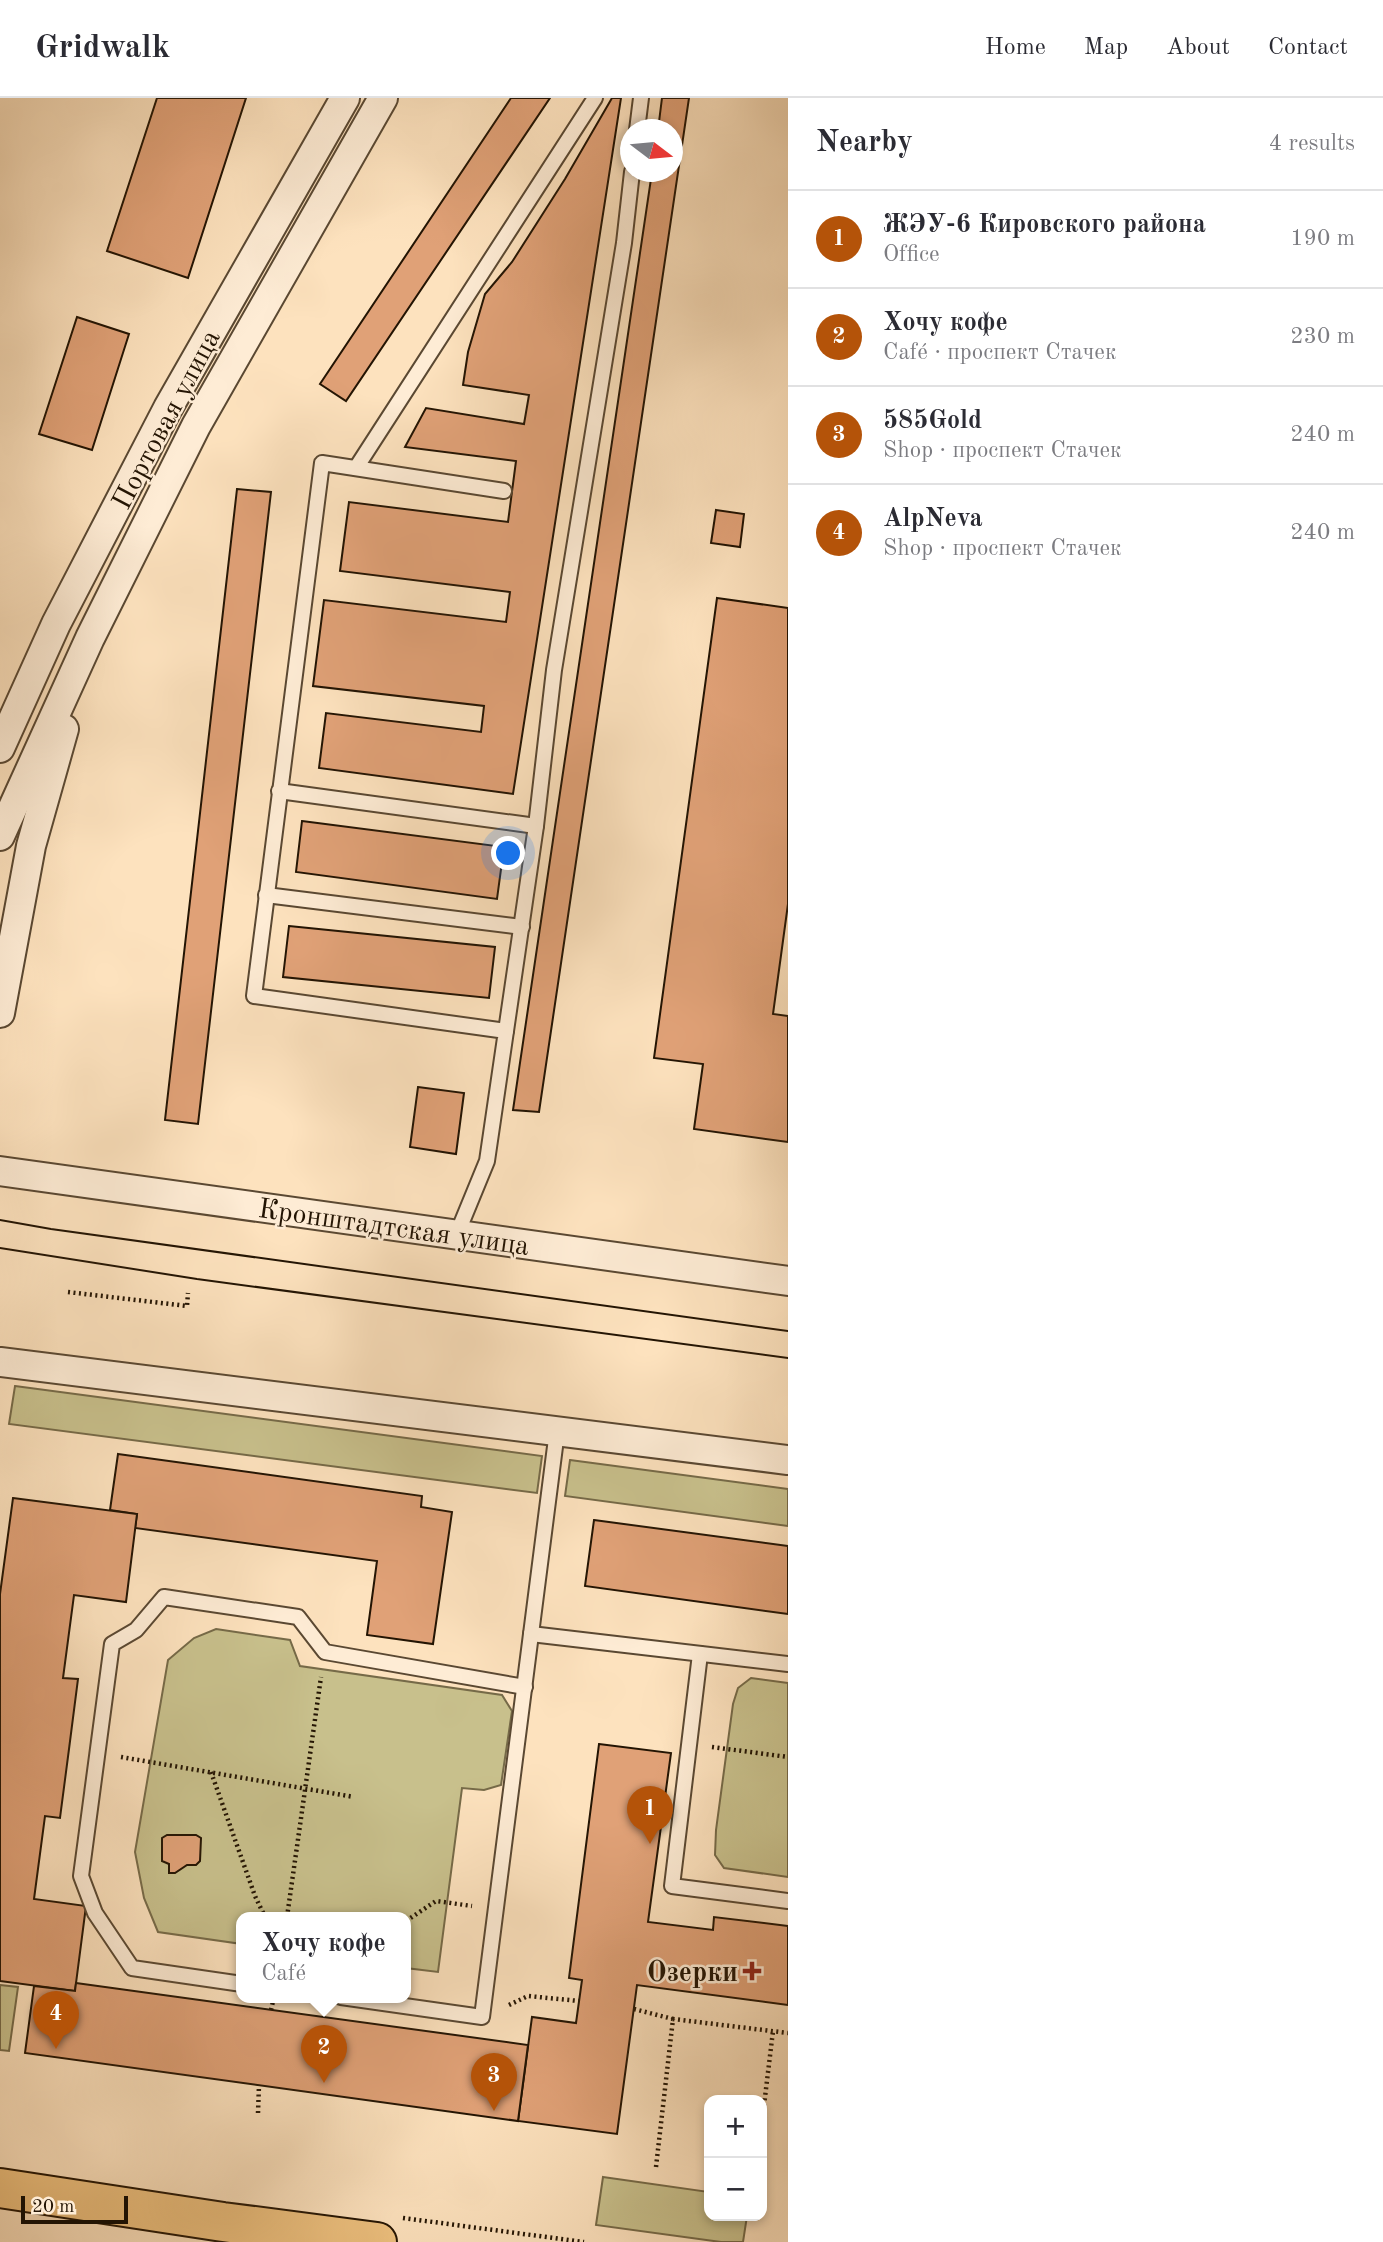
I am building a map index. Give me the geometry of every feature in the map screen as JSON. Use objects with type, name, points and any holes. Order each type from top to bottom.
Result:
[{"type":"main road","points":[[0,2188],[377,2242]]},
{"type":"street","name":"Портовая улица","points":[[0,748],[56,624],[168,408],[345,98]]},
{"type":"street","name":"Портовая улица","points":[[0,836],[90,638],[196,426],[383,98]]},
{"type":"street","name":"Портовая улица","points":[[0,1013],[31,846],[90,638]]},
{"type":"street","name":"Кронштадтская улица","points":[[0,1171],[788,1281]]},
{"type":"street","points":[[0,1362],[788,1460]]},
{"type":"lane","points":[[356,468],[595,98]]},
{"type":"lane","points":[[638,119],[640,98]]},
{"type":"lane","points":[[457,1234],[488,1161],[536,826],[554,670],[624,243],[631,182]]},
{"type":"lane","points":[[504,491],[322,463],[254,996],[506,1031]]},
{"type":"lane","points":[[279,791],[536,826]]},
{"type":"lane","points":[[266,895],[522,927]]},
{"type":"lane","points":[[383,2003],[482,2017],[557,1431]]},
{"type":"lane","points":[[236,1983],[132,1968],[95,1913],[81,1876],[112,1644],[136,1630],[164,1597],[298,1616],[325,1652],[525,1686]]},
{"type":"lane","points":[[531,1634],[788,1664]]},
{"type":"lane","points":[[700,1654],[672,1886],[788,1900]]},
{"type":"path","points":[[68,1292],[187,1306],[188,1293]]},
{"type":"path","points":[[288,1912],[323,1669]]},
{"type":"path","points":[[691,1743],[788,1758]]},
{"type":"path","points":[[98,1753],[354,1797]]},
{"type":"path","points":[[211,1772],[263,1912]]},
{"type":"path","points":[[411,1918],[436,1901],[496,1910]]},
{"type":"path","points":[[482,2017],[528,1997],[579,2001]]},
{"type":"path","points":[[271,2010],[273,2003]]},
{"type":"path","points":[[634,2008],[673,2019],[788,2033]]},
{"type":"path","points":[[656,2167],[673,2019]]},
{"type":"path","points":[[765,2095],[773,2031]]},
{"type":"path","points":[[258,2113],[259,2085]]},
{"type":"shaded area","points":[[15,1386],[542,1456],[537,1493],[9,1424]]},
{"type":"shaded area","points":[[570,1460],[788,1489],[788,1526],[565,1496]]},
{"type":"shaded area","points":[[216,1629],[290,1640],[300,1666],[502,1695],[512,1711],[501,1785],[484,1790],[462,1788],[438,1972],[411,1969],[411,1912],[236,1912],[236,1943],[158,1932],[144,1898],[135,1852],[168,1660],[194,1638]]},
{"type":"shaded area","points":[[751,1678],[788,1683],[788,1877],[724,1868],[715,1855],[733,1704],[738,1688]]},
{"type":"shaded area","points":[[0,1985],[18,1987],[9,2051],[0,2050]]},
{"type":"shaded area","points":[[603,2177],[704,2191],[704,2221],[746,2221],[743,2242],[721,2242],[596,2225]]},
{"type":"building","points":[[157,98],[246,98],[188,278],[107,251]]},
{"type":"building","points":[[511,98],[550,98],[346,401],[320,384]]},
{"type":"building","points":[[612,98],[621,98],[513,794],[319,768],[326,713],[481,732],[484,706],[313,686],[324,600],[506,622],[510,592],[340,571],[349,502],[508,522],[516,461],[405,447],[426,408],[524,424],[529,395],[463,385],[468,352],[485,294],[512,262]]},
{"type":"building","points":[[662,98],[689,98],[683,139],[683,119],[659,119]]},
{"type":"building","points":[[651,182],[677,182],[539,1112],[513,1110]]},
{"type":"building","points":[[77,317],[129,334],[92,450],[39,434]]},
{"type":"building","points":[[237,489],[271,492],[198,1124],[165,1120]]},
{"type":"building","points":[[716,510],[744,514],[740,547],[711,543]]},
{"type":"building","points":[[717,598],[788,608],[788,904],[773,1014],[788,1016],[788,1142],[694,1129],[703,1064],[654,1058]]},
{"type":"building","points":[[302,821],[504,847],[497,899],[296,872]]},
{"type":"building","points":[[289,926],[495,947],[489,998],[283,977]]},
{"type":"building","points":[[418,1087],[464,1093],[456,1154],[410,1147]]},
{"type":"building","points":[[118,1454],[422,1496],[421,1507],[452,1512],[433,1644],[367,1635],[377,1561],[135,1528],[137,1514],[110,1510]]},
{"type":"building","points":[[13,1498],[137,1514],[126,1602],[74,1595],[63,1678],[78,1679],[60,1818],[45,1816],[34,1899],[86,1906],[75,1991],[0,1981],[0,1594]]},
{"type":"building","points":[[594,1520],[788,1546],[788,1614],[585,1586]]},
{"type":"building","points":[[599,1744],[671,1753],[648,1922],[713,1930],[714,1917],[788,1926],[788,2005],[637,1985],[617,2134],[518,2121],[532,2017],[576,2023],[582,1980],[569,1978]]},
{"type":"building","points":[[167,1835],[196,1835],[201,1838],[200,1861],[196,1865],[187,1865],[175,1873],[169,1873],[169,1864],[162,1861],[162,1838]]},
{"type":"building","points":[[76,1983],[528,2045],[518,2121],[25,2053],[34,1986],[75,1991]]},
{"type":"tram line","points":[[0,1220],[788,1331]]},
{"type":"tram line","points":[[0,1248],[197,1279],[788,1358]]},
{"type":"place","name":"ЖЭУ-6 Кировского района","points":[[650,1844]]},
{"type":"place","name":"Озерки","points":[[752,1971]]},
{"type":"place","name":"AlpNeva","points":[[56,2049]]},
{"type":"place","name":"Хочу кофе","points":[[324,2083]]},
{"type":"place","name":"585Gold","points":[[494,2111]]}]
